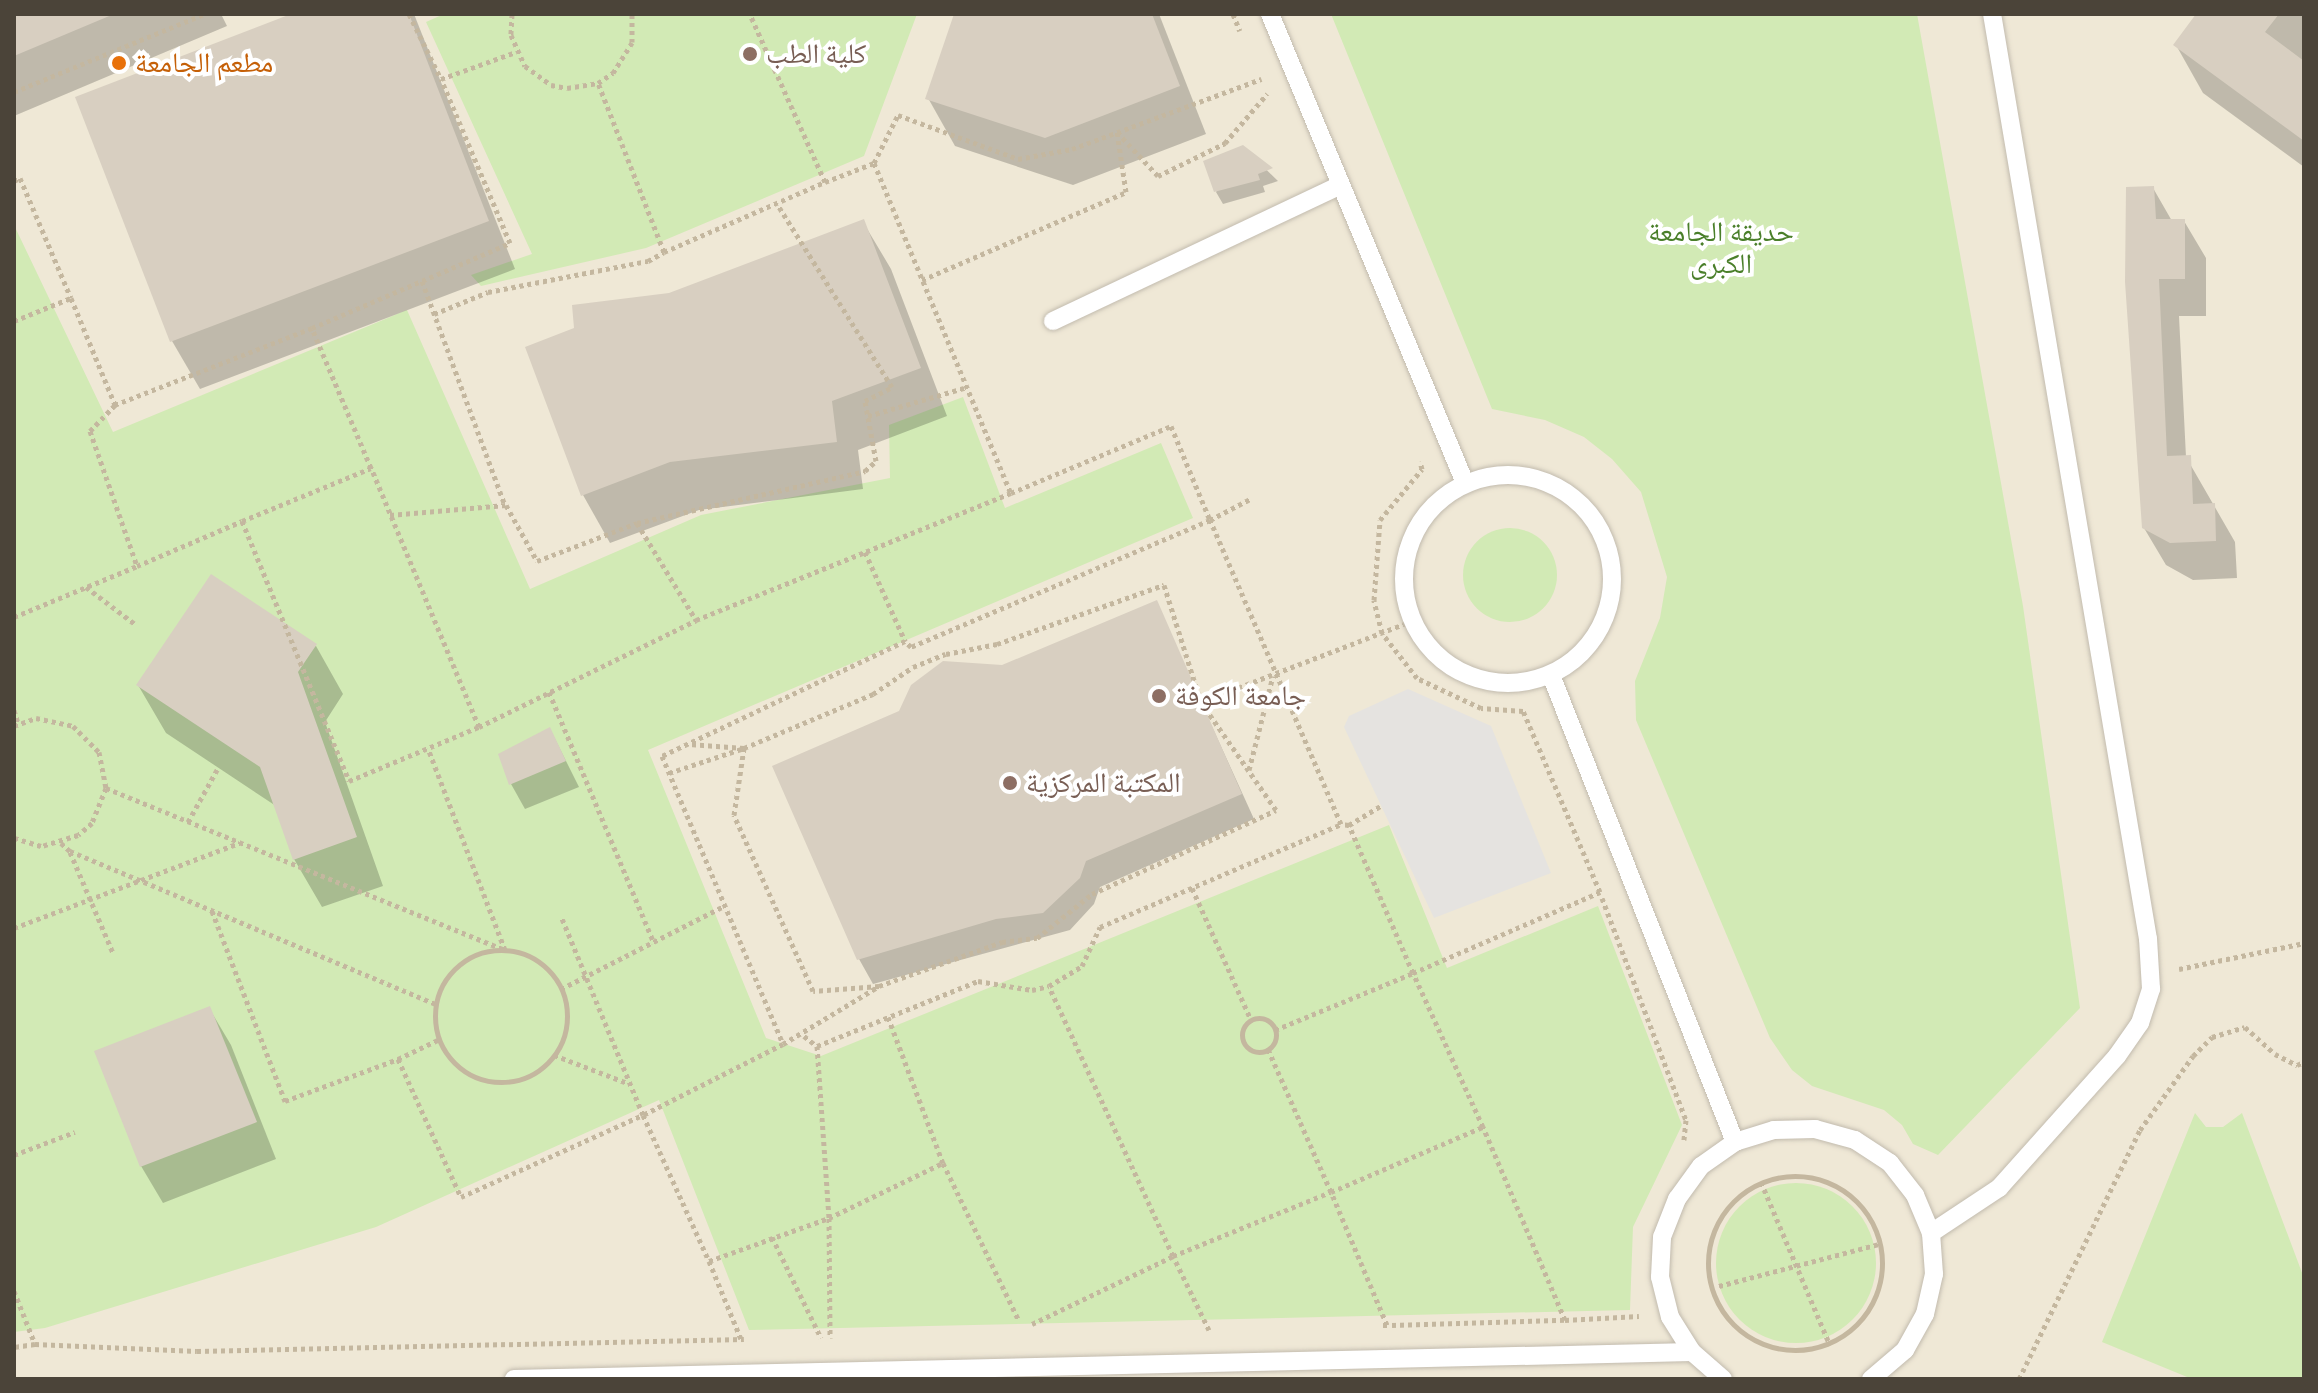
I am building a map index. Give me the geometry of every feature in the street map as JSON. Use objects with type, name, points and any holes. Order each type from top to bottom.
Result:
[{"type":"lane","points":[[1270,14],[1465,483]]},
{"type":"lane","points":[[1931,1233],[1999,1188],[2117,1056],[2140,1023],[2151,989],[2148,939],[1992,14]]},
{"type":"lane","points":[[1053,321],[1341,185]]},
{"type":"lane","points":[[1501,474],[1537,478],[1570,494],[1596,520],[1611,554],[1613,590],[1603,625],[1582,654],[1551,675],[1519,683],[1486,682],[1456,670],[1430,649],[1412,621],[1404,590],[1405,557],[1413,536],[1438,501],[1465,483],[1501,474]]},
{"type":"lane","points":[[1551,675],[1735,1142]]},
{"type":"lane","points":[[1723,1379],[1692,1352],[1670,1317],[1660,1277],[1662,1237],[1677,1199],[1701,1166],[1735,1142],[1774,1130],[1815,1129],[1855,1140],[1890,1163],[1915,1195],[1931,1233],[1934,1274],[1925,1314],[1905,1350],[1871,1379]]},
{"type":"lane","points":[[514,1379],[1692,1352]]},
{"type":"path","points":[[14,92],[204,14]]},
{"type":"path","points":[[137,566],[90,431],[115,405],[312,328],[510,243],[441,79],[409,14]]},
{"type":"path","points":[[512,14],[516,52],[536,77],[551,85],[567,88],[598,83],[625,59],[632,42],[632,14]]},
{"type":"path","points":[[750,14],[825,182]]},
{"type":"path","points":[[1233,14],[1244,40]]},
{"type":"path","points":[[441,79],[516,52]]},
{"type":"path","points":[[1255,66],[1274,108]]},
{"type":"path","points":[[434,314],[488,292],[611,269],[664,252],[874,163],[898,115],[1018,159],[1072,149],[1261,79]]},
{"type":"path","points":[[598,83],[664,252]]},
{"type":"path","points":[[1117,132],[1158,176],[1225,143],[1267,94]]},
{"type":"path","points":[[922,280],[1126,192],[1117,132]]},
{"type":"path","points":[[874,163],[1011,493]]},
{"type":"path","points":[[14,181],[20,178],[115,405]]},
{"type":"path","points":[[422,281],[506,505],[537,561],[637,523],[865,471],[876,461],[865,401],[892,387],[777,204]]},
{"type":"path","points":[[14,321],[71,298]]},
{"type":"path","points":[[312,328],[479,727]]},
{"type":"path","points":[[868,416],[967,387]]},
{"type":"path","points":[[242,521],[349,781],[479,727],[696,620],[1171,426],[1273,675],[1341,824]]},
{"type":"path","points":[[1419,454],[1422,469],[1380,520],[1374,600],[1382,633],[1417,678],[1481,708],[1523,711],[1600,892],[1686,1120],[1683,1146]]},
{"type":"path","points":[[14,617],[371,468]]},
{"type":"path","points":[[865,552],[905,641],[911,647],[1210,520],[1252,498]]},
{"type":"path","points":[[390,515],[506,505]]},
{"type":"path","points":[[637,523],[696,620]]},
{"type":"path","points":[[398,1059],[461,1197],[643,1115],[804,1036],[879,986],[1002,942],[1037,938],[1092,894],[1276,810],[1201,702],[1164,585],[997,644],[946,654],[913,667],[873,694],[744,748],[669,773]]},
{"type":"path","points":[[86,587],[135,624]]},
{"type":"path","points":[[1201,702],[1412,621]]},
{"type":"path","points":[[783,1044],[662,756],[905,641]]},
{"type":"path","points":[[1249,770],[1273,675]]},
{"type":"path","points":[[549,692],[654,943]]},
{"type":"path","points":[[14,710],[16,724],[55,720],[88,737],[105,770],[106,788],[92,823],[61,843],[41,846],[14,838]]},
{"type":"path","points":[[687,744],[744,748]]},
{"type":"path","points":[[428,748],[505,950]]},
{"type":"path","points":[[744,748],[734,815],[813,991],[879,986]]},
{"type":"path","points":[[188,822],[217,770]]},
{"type":"path","points":[[106,788],[188,822],[505,950],[544,966],[561,989],[567,1023],[554,1055],[520,1079],[492,1081],[466,1072],[440,1039],[436,1004],[460,964],[505,950]]},
{"type":"path","points":[[817,1046],[978,981],[1032,990],[1049,986],[1082,966],[1100,927],[1341,824],[1349,825],[1381,806]]},
{"type":"path","points":[[1349,825],[1565,1320]]},
{"type":"path","points":[[61,843],[70,851],[436,1004]]},
{"type":"path","points":[[14,928],[240,843]]},
{"type":"path","points":[[70,851],[113,953]]},
{"type":"path","points":[[1192,888],[1251,1020]]},
{"type":"path","points":[[1387,1325],[1268,1049],[1275,1030],[1600,892]]},
{"type":"path","points":[[561,989],[724,906]]},
{"type":"path","points":[[212,911],[285,1101],[398,1059],[440,1039]]},
{"type":"path","points":[[562,918],[643,1115],[741,1339]]},
{"type":"path","points":[[2167,963],[2176,969],[2304,943]]},
{"type":"path","points":[[1049,986],[1204,1330],[1220,1330]]},
{"type":"path","points":[[888,1017],[943,1163],[1018,1319]]},
{"type":"path","points":[[1251,1020],[1263,1019],[1275,1030]]},
{"type":"path","points":[[1251,1020],[1242,1034],[1245,1044],[1258,1052],[1268,1049]]},
{"type":"path","points":[[2019,1379],[2140,1130],[2193,1056],[2212,1037],[2245,1027],[2275,1054],[2297,1065],[2304,1062]]},
{"type":"path","points":[[804,1036],[817,1046],[829,1218],[830,1338]]},
{"type":"path","points":[[554,1055],[631,1085]]},
{"type":"path","points":[[1032,1324],[1173,1256],[1483,1127]]},
{"type":"path","points":[[14,1155],[75,1132]]},
{"type":"path","points":[[709,1261],[829,1218],[943,1163]]},
{"type":"path","points":[[1798,1175],[1846,1191],[1869,1216],[1879,1244],[1881,1273],[1875,1299],[1860,1320],[1830,1345],[1794,1350],[1766,1344],[1744,1332],[1719,1306],[1709,1265],[1712,1243],[1731,1206],[1761,1182],[1798,1175]]},
{"type":"path","points":[[1761,1182],[1830,1345]]},
{"type":"path","points":[[772,1237],[821,1338]]},
{"type":"path","points":[[1719,1286],[1879,1244]]},
{"type":"path","points":[[14,1291],[35,1344]]},
{"type":"path","points":[[1372,1325],[1639,1317],[1638,1305]]},
{"type":"path","points":[[805,1338],[846,1338]]},
{"type":"path","points":[[14,1347],[35,1344],[197,1351],[757,1339]]},
{"type":"shaded area","name":"جامعة الكوفة","points":[[14,14],[2304,14],[2304,1379],[14,1379]]},
{"type":"shaded area","points":[[1408,689],[1491,726],[1551,873],[1434,918],[1344,727],[1349,716]]},
{"type":"green space","points":[[444,14],[917,14],[864,156],[646,248],[481,286],[471,275],[532,254],[426,22]]},
{"type":"green space","name":"حديقة الجامعة الكبرى","points":[[1331,14],[1917,14],[2023,606],[2080,1008],[1938,1155],[1913,1144],[1902,1125],[1884,1110],[1812,1086],[1792,1070],[1770,1038],[1636,720],[1635,681],[1660,618],[1667,577],[1641,492],[1612,459],[1584,437],[1545,420],[1492,409]]},
{"type":"green space","points":[[14,225],[113,432],[407,310],[530,589],[701,515],[890,478],[889,425],[963,397],[1005,508],[1161,443],[1193,518],[648,750],[766,1038],[821,1056],[1389,825],[1447,968],[1598,906],[1682,1125],[1633,1227],[1630,1310],[749,1330],[659,1100],[376,1227],[45,1328],[14,1332]]},
{"type":"green space","points":[[1510,528],[1528,532],[1543,542],[1553,557],[1557,575],[1553,593],[1543,608],[1528,618],[1510,622],[1492,618],[1477,608],[1467,593],[1463,575],[1467,557],[1477,542],[1492,532]]},
{"type":"green space","points":[[2195,1113],[2206,1127],[2223,1127],[2242,1113],[2304,1278],[2304,1379],[2192,1379],[2102,1342]]},
{"type":"green space","points":[[1796,1183],[1827,1189],[1852,1207],[1870,1232],[1876,1263],[1870,1294],[1852,1319],[1827,1337],[1796,1343],[1765,1337],[1740,1319],[1722,1294],[1716,1263],[1722,1232],[1740,1207],[1765,1189]]},
{"type":"building","points":[[14,14],[114,14],[14,56]]},
{"type":"building","points":[[291,14],[409,14],[489,221],[170,342],[75,97]]},
{"type":"building","points":[[954,14],[1152,14],[1180,86],[1045,138],[925,99]]},
{"type":"building","points":[[2196,14],[2279,14],[2265,32],[2304,61],[2304,141],[2173,45]]},
{"type":"building","points":[[1243,145],[1273,168],[1258,174],[1260,180],[1214,192],[1203,161]]},
{"type":"building","points":[[2154,186],[2156,219],[2185,219],[2185,279],[2159,279],[2167,456],[2191,455],[2193,504],[2215,503],[2216,541],[2170,543],[2142,528],[2125,282],[2126,187]]},
{"type":"building","points":[[864,219],[921,368],[832,401],[837,442],[670,462],[581,496],[525,347],[574,328],[572,305],[669,293]]},
{"type":"building","points":[[211,574],[317,644],[298,672],[357,837],[293,860],[260,767],[136,685]]},
{"type":"building","name":"المكتبة المركزية","points":[[1157,600],[1242,794],[1086,861],[1080,878],[1043,913],[996,919],[857,960],[772,766],[899,711],[911,685],[943,661],[1002,665]]},
{"type":"building","points":[[550,727],[566,761],[509,785],[498,754]]},
{"type":"building","points":[[210,1006],[257,1122],[140,1167],[94,1051]]},
{"type":"place","name":"كلية الطب","points":[[750,54]]},
{"type":"place","name":"مطعم الجامعة","points":[[119,63]]},
{"type":"place","name":"جامعة الكوفة","points":[[1159,696]]},
{"type":"place","name":"المكتبة المركزية","points":[[1010,783]]}]
